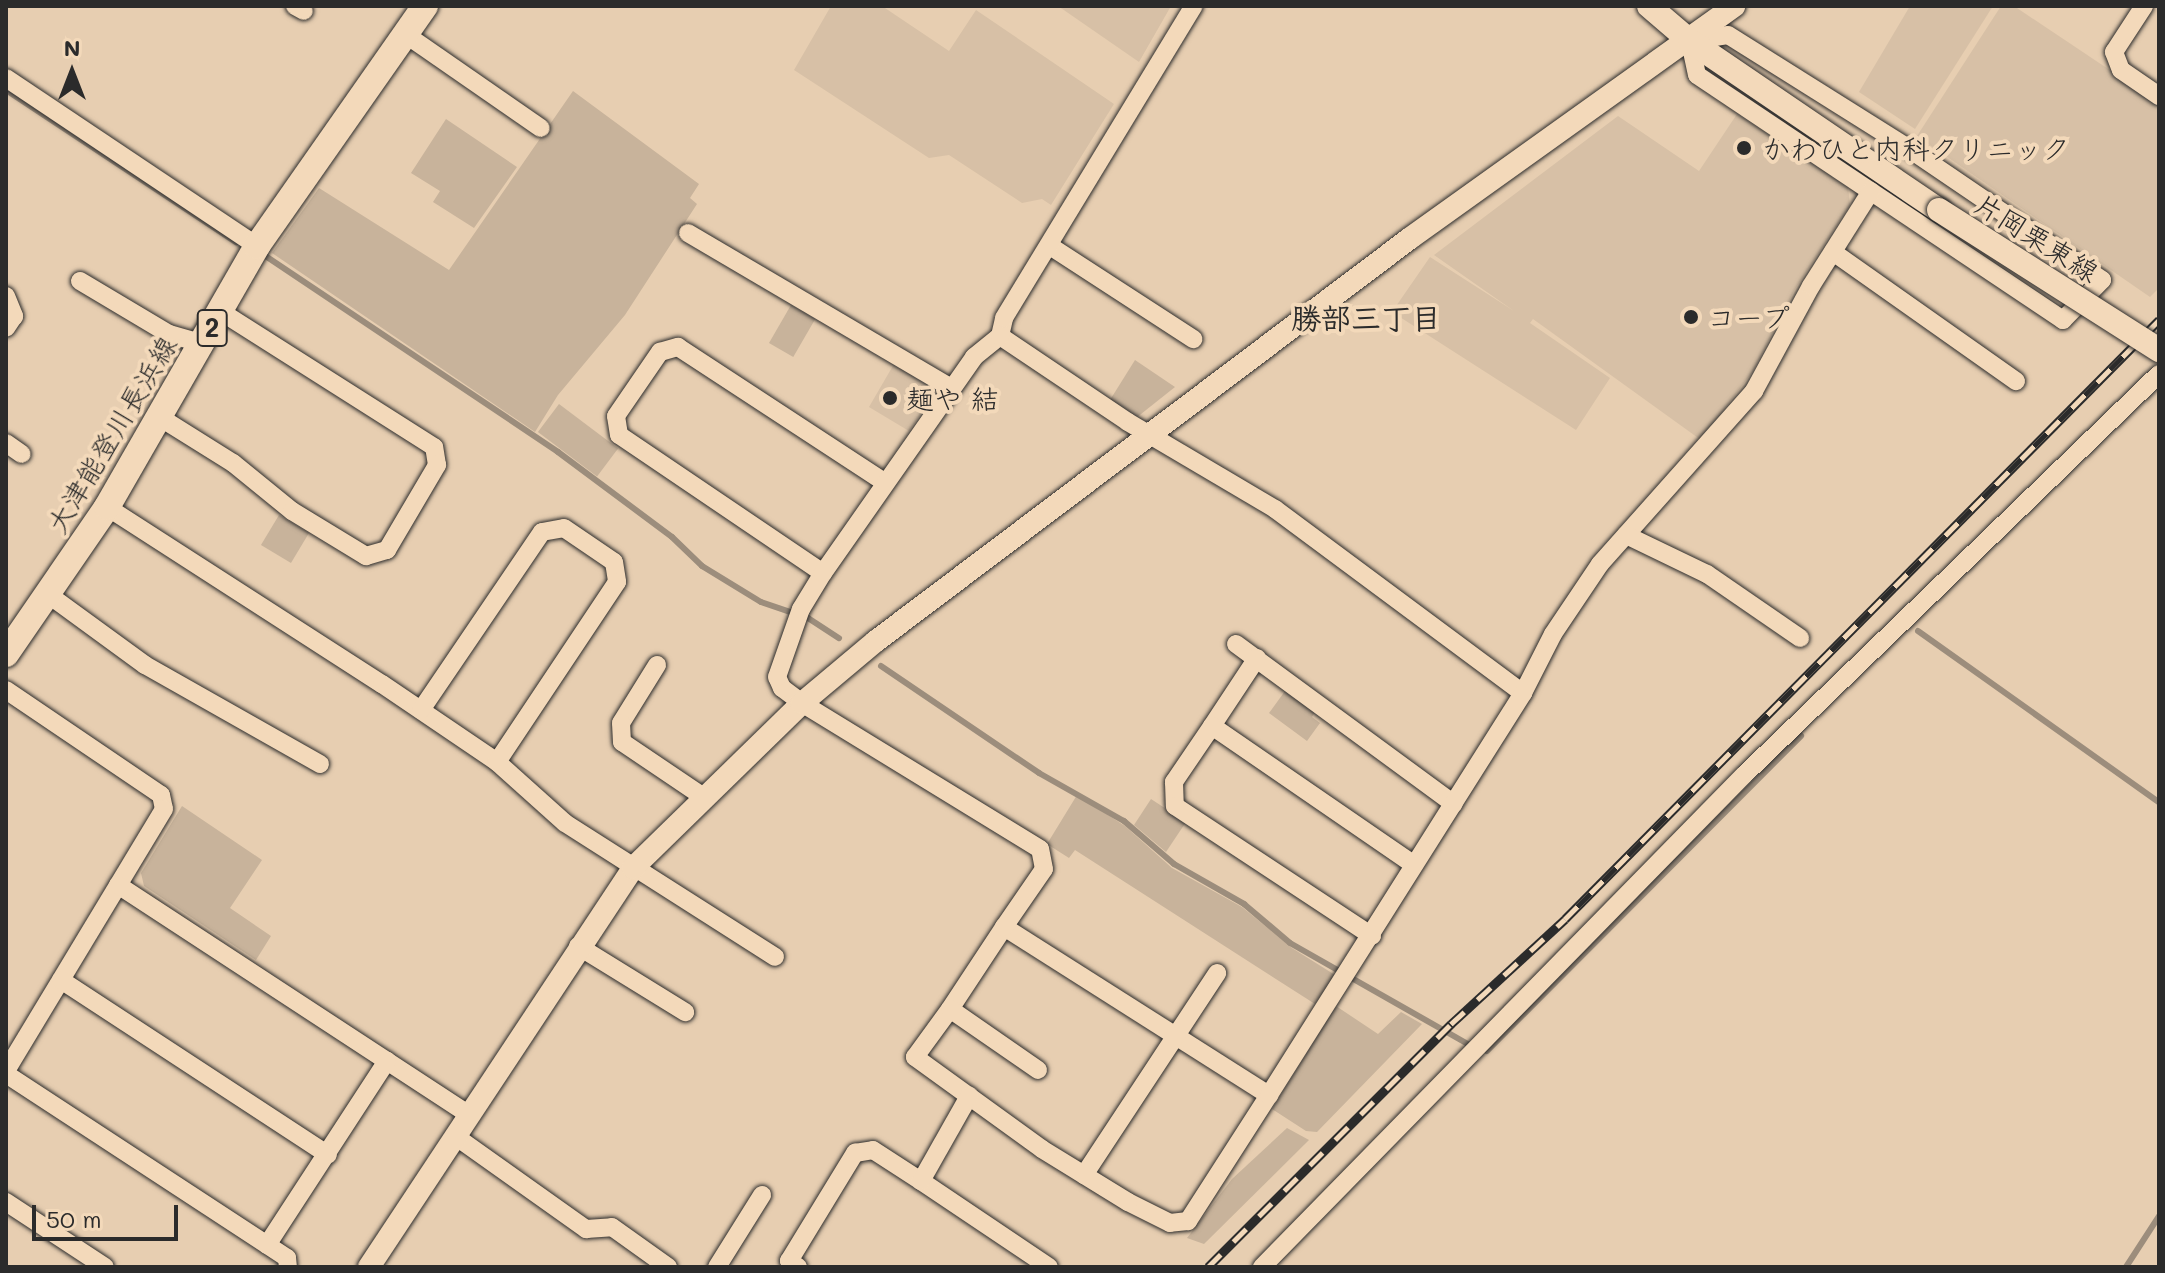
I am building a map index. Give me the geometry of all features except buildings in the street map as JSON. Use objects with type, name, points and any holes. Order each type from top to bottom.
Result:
[{"type":"main road","name":"大津能登川長浜線","points":[[6,654],[107,507],[204,344],[257,246],[425,6]]},
{"type":"main road","name":"片岡栗東線","points":[[1649,6],[1690,41],[1939,210],[2159,350]]},
{"type":"street","points":[[1194,6],[1004,318],[1000,336],[974,357],[823,573],[799,614],[777,677],[782,688],[802,703],[1040,849],[1044,869],[915,1057],[1084,1175],[1170,1223],[1188,1221],[1372,936],[1523,693],[1553,634],[1626,535],[1714,442],[1754,391],[1871,191]]},
{"type":"street","points":[[369,1267],[578,946],[633,868],[702,796],[802,703],[876,641],[1409,239],[1690,41],[1734,6]]},
{"type":"street","points":[[2144,6],[2114,52],[2121,70],[2159,96]]},
{"type":"street","points":[[405,34],[541,128]]},
{"type":"street","points":[[1728,35],[2000,210],[2102,280],[2063,320],[1697,75],[1690,41],[1728,35]]},
{"type":"street","points":[[6,78],[257,246]]},
{"type":"street","points":[[1969,257],[2000,210]]},
{"type":"street","points":[[688,233],[951,388]]},
{"type":"street","points":[[1050,246],[1193,339]]},
{"type":"street","points":[[1833,252],[2016,381]]},
{"type":"street","points":[[80,281],[169,334],[204,344]]},
{"type":"street","points":[[6,296],[14,316],[6,328]]},
{"type":"street","points":[[161,418],[233,463],[292,511],[366,556],[387,550],[437,465],[434,447],[221,312]]},
{"type":"street","points":[[1000,336],[1151,435],[1275,509],[1523,693]]},
{"type":"street","points":[[823,573],[619,435],[616,416],[660,352],[678,347],[884,482]]},
{"type":"street","points":[[1262,1267],[1744,775],[2158,377]]},
{"type":"street","points":[[6,443],[22,454]]},
{"type":"street","points":[[107,507],[421,710],[497,762],[565,823],[775,957]]},
{"type":"street","points":[[421,710],[542,532],[564,528],[614,562],[617,582],[497,762]]},
{"type":"street","points":[[1626,535],[1707,574],[1800,638]]},
{"type":"street","points":[[49,595],[145,665],[320,764]]},
{"type":"street","points":[[1236,644],[1454,804]]},
{"type":"street","points":[[1257,658],[1174,782],[1175,806],[1372,936]]},
{"type":"street","points":[[657,665],[621,723],[622,742],[702,796]]},
{"type":"street","points":[[6,690],[161,795],[164,809],[6,1072],[287,1258],[288,1267]]},
{"type":"street","points":[[1212,726],[1414,865]]},
{"type":"street","points":[[118,885],[469,1115]]},
{"type":"street","points":[[1004,927],[1269,1095]]},
{"type":"street","points":[[578,946],[685,1012]]},
{"type":"street","points":[[1084,1175],[1217,973]]},
{"type":"street","points":[[61,980],[328,1155]]},
{"type":"street","points":[[950,1009],[1038,1070]]},
{"type":"street","points":[[267,1245],[387,1061]]},
{"type":"street","points":[[921,1181],[969,1096]]},
{"type":"street","points":[[455,1136],[586,1229],[612,1227],[668,1267]]},
{"type":"street","points":[[791,1265],[855,1153],[873,1150],[1049,1267]]},
{"type":"street","points":[[717,1267],[762,1195]]},
{"type":"street","points":[[6,1202],[105,1267]]},
{"type":"shaded area","points":[[831,6],[882,6],[949,51],[976,10],[1114,104],[1051,205],[1042,199],[1022,203],[949,155],[929,158],[794,70]]},
{"type":"shaded area","points":[[1058,6],[1171,6],[1139,62]]},
{"type":"shaded area","points":[[1910,6],[1993,6],[1915,129],[1859,92]]},
{"type":"shaded area","points":[[2001,6],[2014,6],[2159,103],[2159,288],[2150,297],[1917,136]]},
{"type":"shaded area","points":[[573,91],[699,184],[690,198],[697,204],[625,315],[558,395],[535,432],[272,253],[319,188],[449,270]]},
{"type":"shaded area","points":[[1737,114],[1848,187],[1850,205],[1795,289],[1753,371],[1701,440],[1533,319],[1530,323],[1610,378],[1576,430],[1392,312],[1430,257],[1514,311],[1434,255],[1618,116],[1699,171]]},
{"type":"shaded area","points":[[446,119],[517,167],[474,228],[433,202],[440,191],[411,173]]},
{"type":"shaded area","points":[[791,305],[815,319],[793,357],[769,343]]},
{"type":"shaded area","points":[[1135,360],[1175,387],[1136,418],[1110,400]]},
{"type":"shaded area","points":[[894,364],[928,385],[930,400],[909,431],[869,407]]},
{"type":"shaded area","points":[[559,404],[618,449],[597,476],[538,432]]},
{"type":"shaded area","points":[[279,515],[309,533],[291,563],[261,545]]},
{"type":"shaded area","points":[[1285,691],[1315,712],[1312,717],[1320,723],[1307,741],[1269,713]]},
{"type":"shaded area","points":[[1077,795],[1125,826],[1172,868],[1242,907],[1292,948],[1335,975],[1315,1004],[1075,850],[1069,858],[1047,844]]},
{"type":"shaded area","points":[[1151,799],[1186,822],[1166,852],[1134,825]]},
{"type":"shaded area","points":[[182,806],[262,860],[230,908],[271,936],[256,960],[144,886],[141,873]]},
{"type":"shaded area","points":[[1336,1006],[1378,1034],[1401,1012],[1422,1024],[1317,1132],[1306,1131],[1272,1109]]},
{"type":"shaded area","points":[[1287,1128],[1309,1140],[1204,1244],[1187,1238],[1232,1179]]},
{"type":"waterway","points":[[6,90],[236,242]]},
{"type":"waterway","points":[[264,255],[558,452],[672,537],[702,566],[761,602],[808,618],[839,638]]},
{"type":"waterway","points":[[1918,631],[2159,802]]},
{"type":"waterway","points":[[881,666],[1039,773],[1124,821],[1174,864],[1244,904],[1290,943],[1468,1044]]},
{"type":"waterway","points":[[1487,1051],[1801,736]]},
{"type":"waterway","points":[[2126,1267],[2159,1216]]},
{"type":"railway","points":[[1208,1267],[1451,1024],[1565,919],[2159,320]]},
{"type":"place","name":"かわひと内科クリニック","points":[[1744,148]]},
{"type":"place","name":"コープ","points":[[1691,317]]},
{"type":"place","name":"麺や 結","points":[[890,398]]},
{"type":"district","name":"勝部三丁目","points":[[1366,317]]}]
